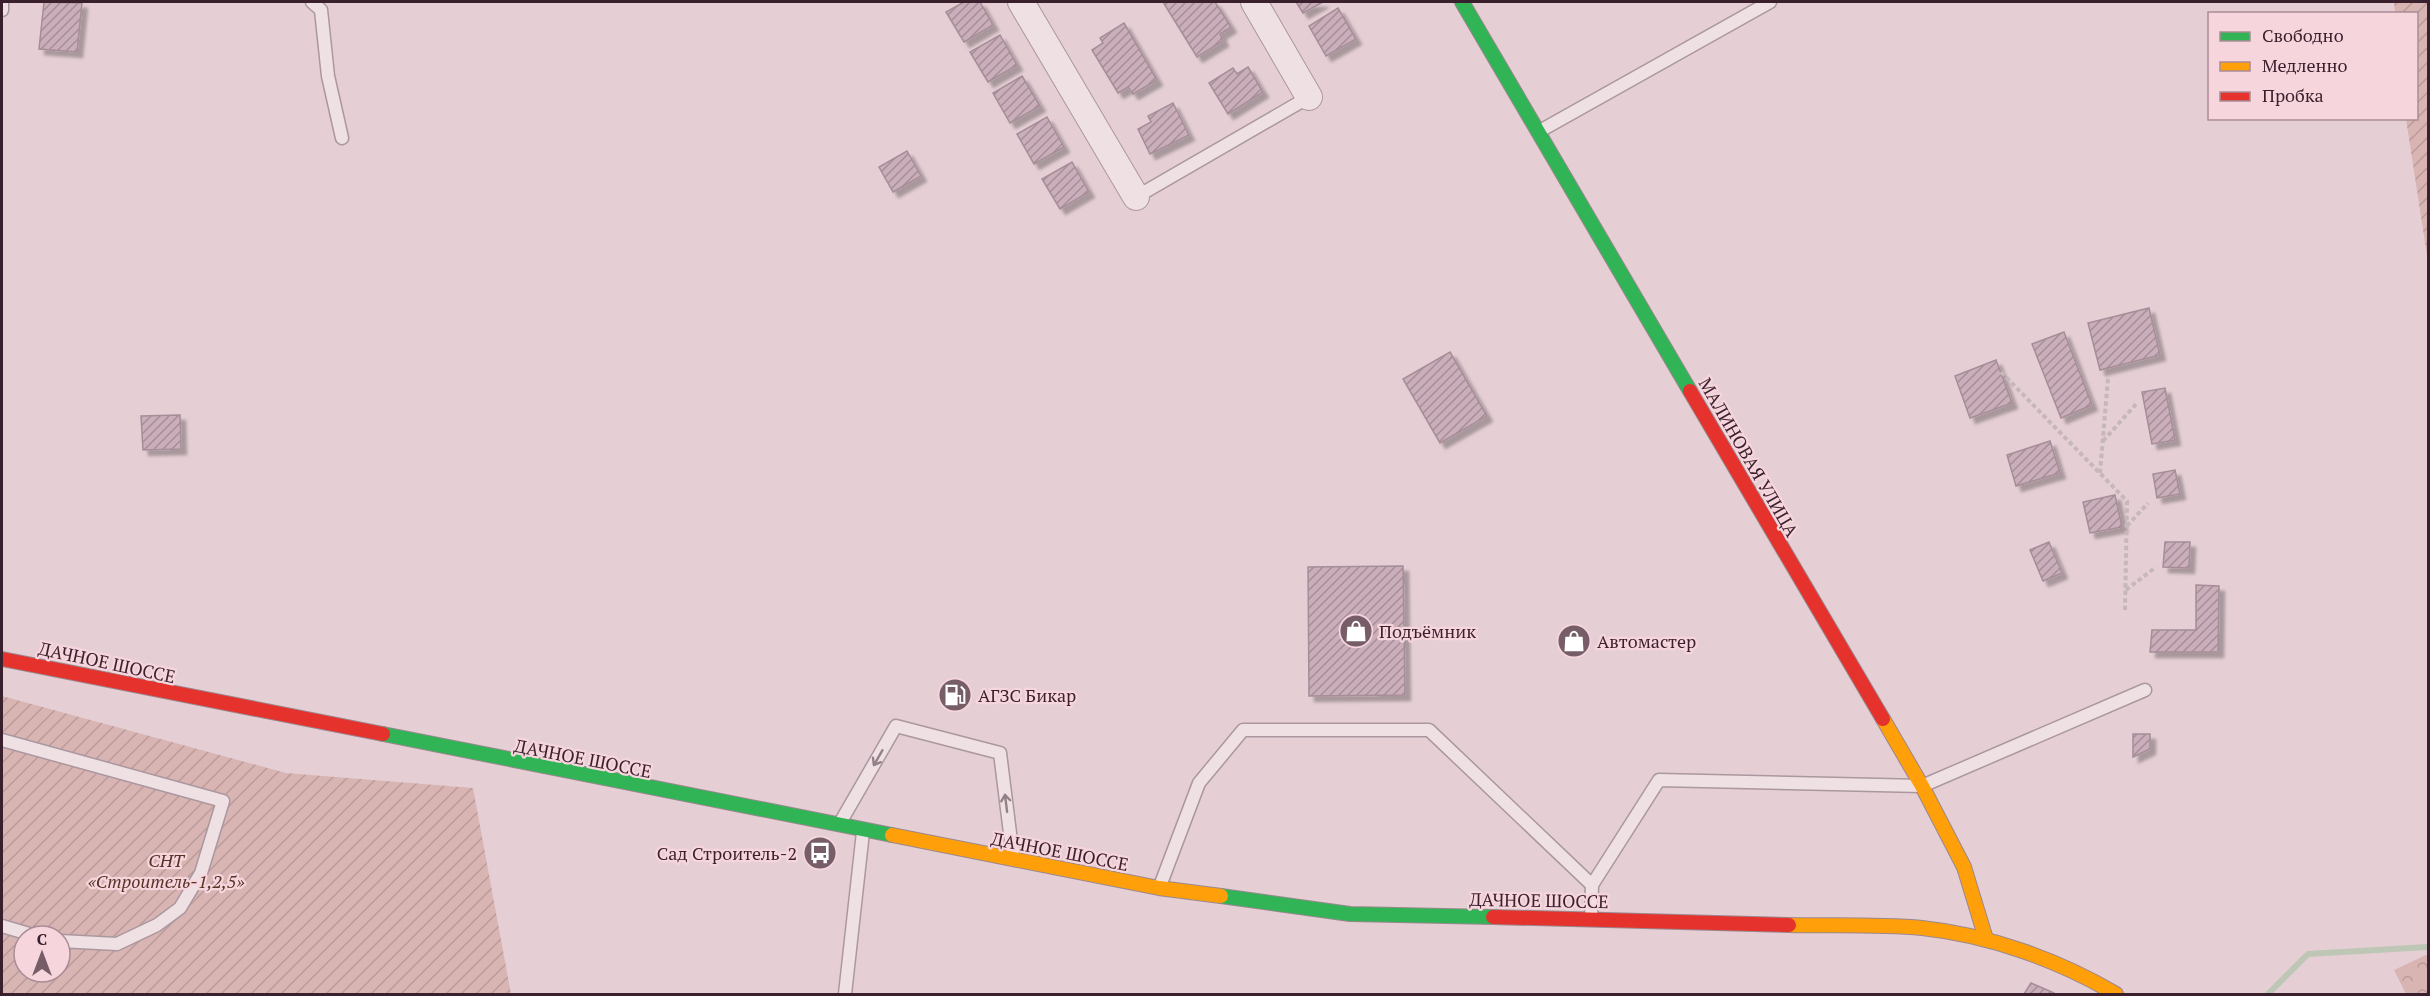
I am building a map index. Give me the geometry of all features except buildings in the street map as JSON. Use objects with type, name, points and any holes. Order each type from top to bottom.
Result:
[{"type":"main road","name":"МАЛИНОВАЯ УЛИЦА","points":[[1467,3],[1538,132],[1922,786],[1964,867],[1986,939]]},
{"type":"main road","name":"ДАЧНОЕ ШОССЕ","points":[[2,659],[1013,861],[1160,888],[1350,914],[1922,928],[1986,939],[2085,976],[2116,994]]},
{"type":"street","points":[[1021,2],[1136,196]]},
{"type":"street","points":[[1254,2],[1309,97]]},
{"type":"lane","points":[[2,2],[2,10]]},
{"type":"lane","points":[[312,2],[321,10],[328,76],[342,138]]},
{"type":"lane","points":[[1538,132],[1770,2]]},
{"type":"lane","points":[[1136,196],[1309,97]]},
{"type":"lane","points":[[1591,919],[1592,885],[1659,780],[1922,786],[2145,690]]},
{"type":"lane","points":[[838,826],[896,726],[1000,753],[1013,861]]},
{"type":"lane","points":[[1160,888],[1199,783],[1243,730],[1429,730],[1592,885]]},
{"type":"lane","points":[[2,741],[223,801],[201,873],[180,908],[157,925],[117,944],[72,942]]},
{"type":"lane","points":[[845,994],[863,831]]},
{"type":"path","points":[[2001,372],[2127,501],[2125,610]]},
{"type":"path","points":[[2100,474],[2108,378]]},
{"type":"path","points":[[2103,442],[2138,402]]},
{"type":"path","points":[[2126,527],[2148,503]]},
{"type":"path","points":[[2125,590],[2156,567]]},
{"type":"green space","points":[[2394,2],[2428,2],[2428,262],[2406,120],[2418,120],[2418,12],[2395,12]]},
{"type":"green space","name":"СНТ «Строитель-1,2,5»","points":[[2,696],[286,773],[473,788],[511,994],[2,994]]},
{"type":"green space","points":[[2428,954],[2428,994],[2406,994],[2394,970]]},
{"type":"waterway","points":[[2268,994],[2308,954],[2428,947]]},
{"type":"traffic: fast","points":[[1462,2],[1690,391]]},
{"type":"traffic: fast","points":[[383,734],[892,835]]},
{"type":"traffic: fast","points":[[1221,896],[1350,914],[1493,917]]},
{"type":"traffic: slow","points":[[1883,719],[1922,786],[1964,867],[1986,939]]},
{"type":"traffic: slow","points":[[892,835],[1159,888],[1221,896]]},
{"type":"traffic: slow","points":[[1789,925],[1906,927],[1972,936],[2047,960],[2116,994]]},
{"type":"traffic: jam","points":[[1690,391],[1883,719]]},
{"type":"traffic: jam","points":[[2,659],[383,734]]},
{"type":"traffic: jam","points":[[1493,917],[1789,925]]},
{"type":"place","name":"Подъёмник","points":[[1356,631]]},
{"type":"place","name":"Автомастер","points":[[1574,641]]},
{"type":"place","name":"АГЗС Бикар","points":[[955,695]]},
{"type":"place","name":"Сад Строитель-2","points":[[820,853]]}]
